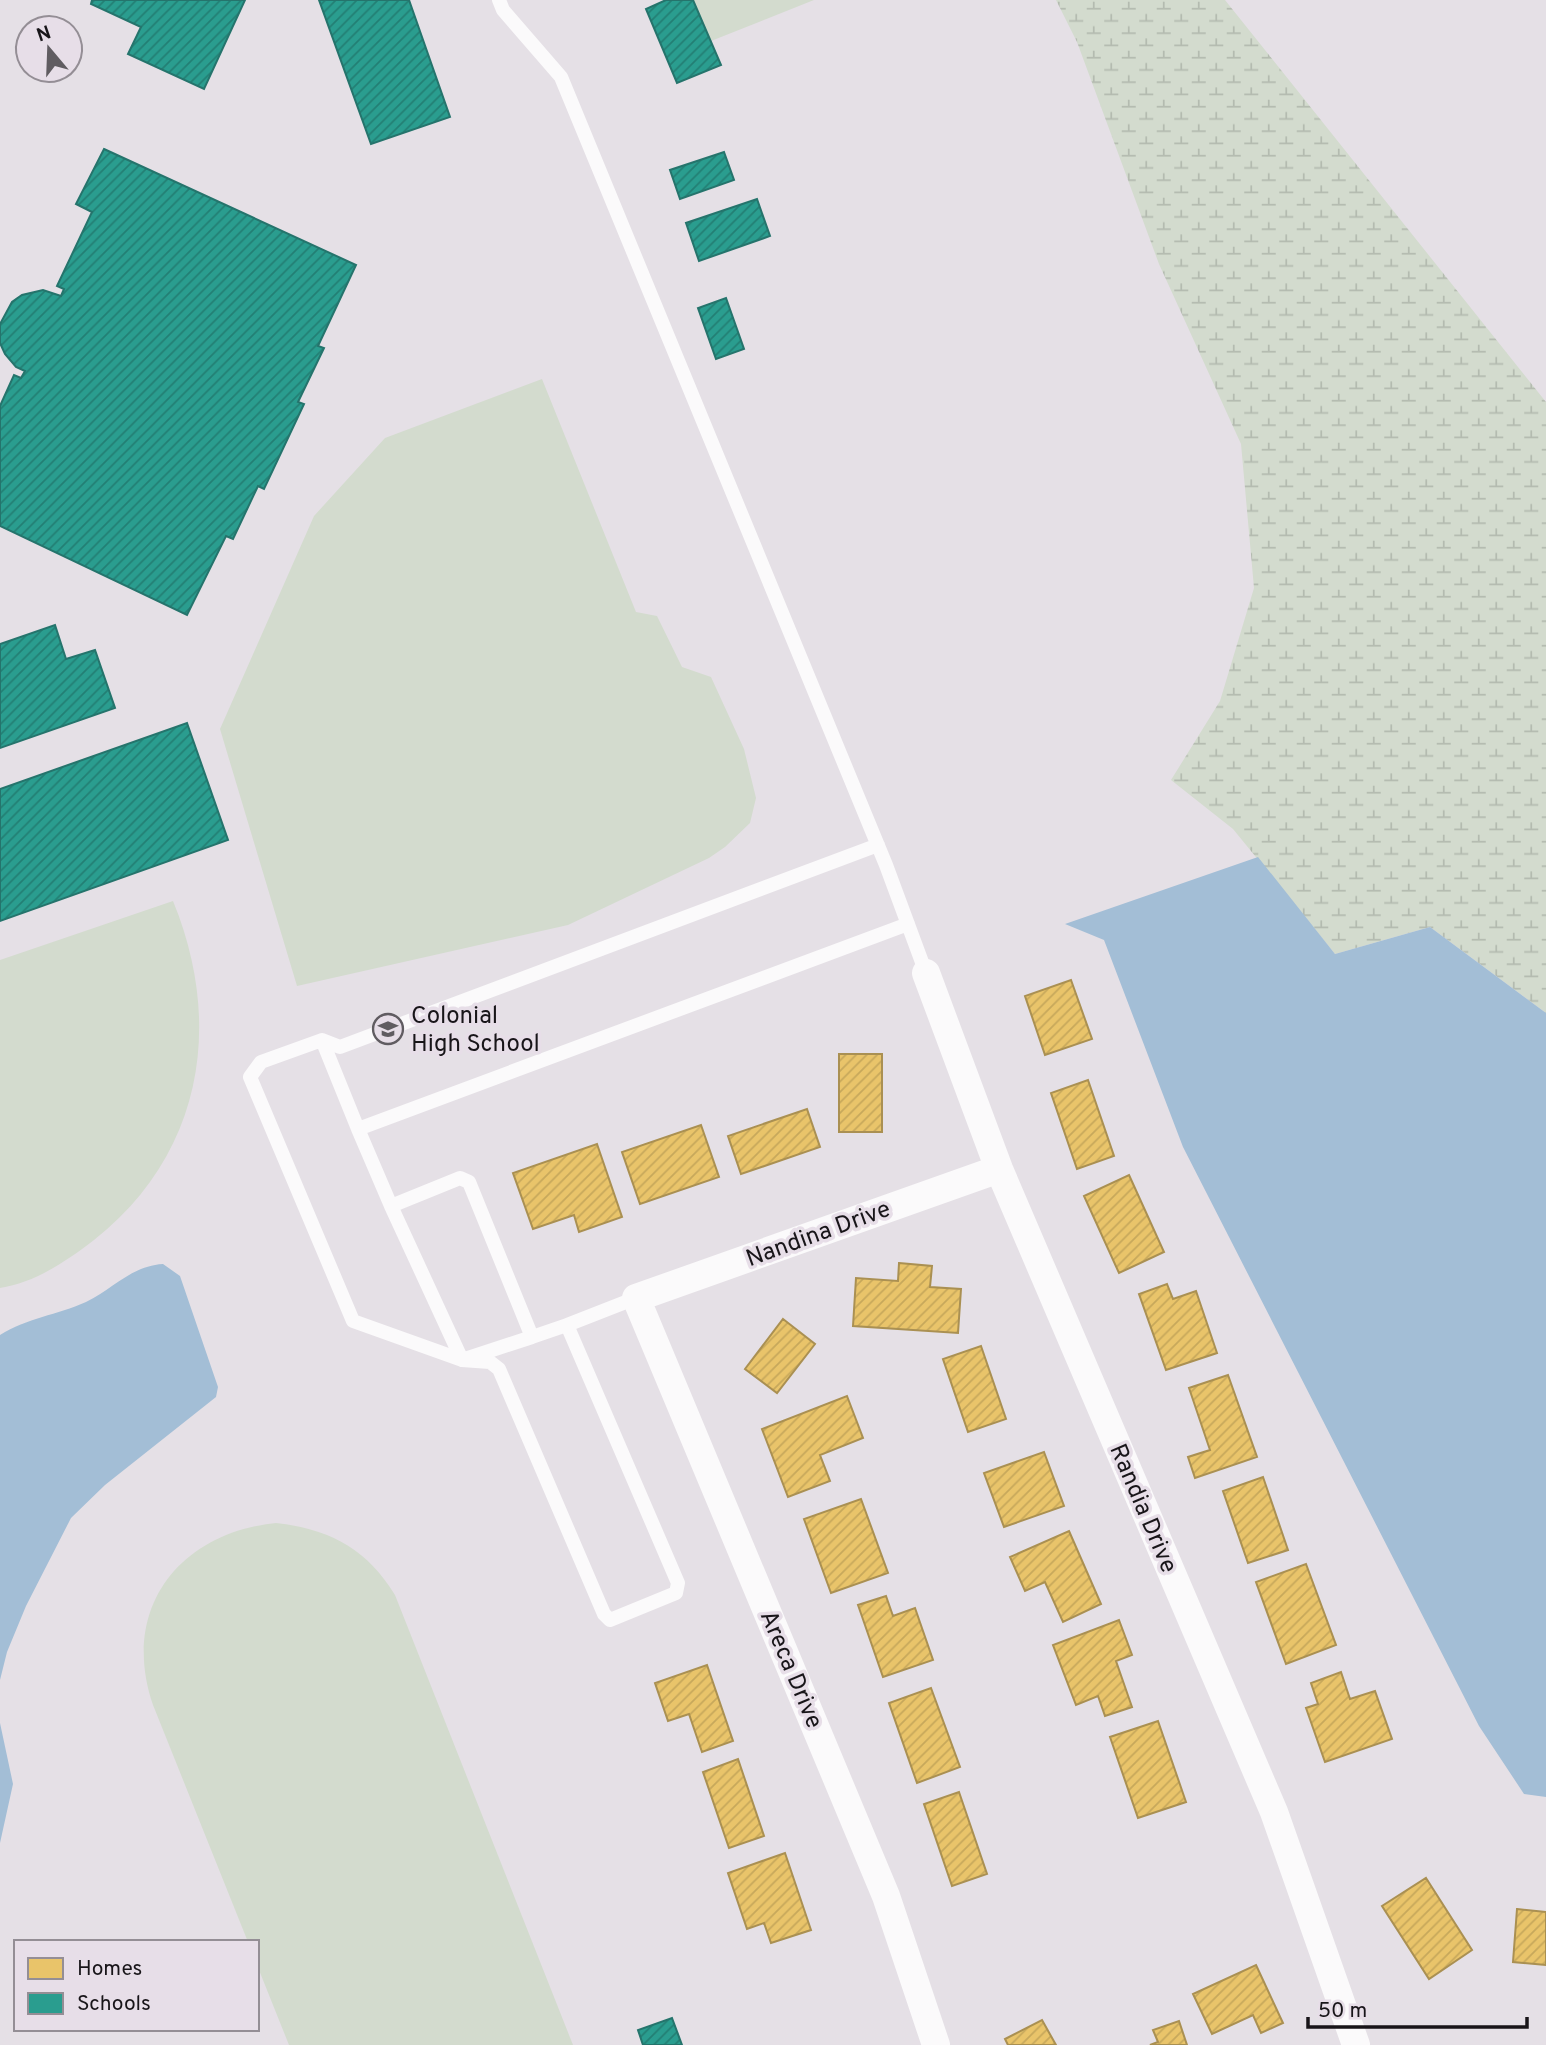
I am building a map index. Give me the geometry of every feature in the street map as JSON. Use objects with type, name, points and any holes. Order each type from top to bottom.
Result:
[{"type":"street","name":"Randia Drive","points":[[926,973],[999,1169],[1274,1812],[1356,2045]]},
{"type":"street","name":"Nandina Drive","points":[[636,1298],[999,1169]]},
{"type":"street","name":"Areca Drive","points":[[636,1298],[886,1896],[936,2045]]},
{"type":"lane","points":[[499,0],[503,10],[561,77],[878,845],[926,973]]},
{"type":"lane","points":[[567,1325],[678,1583],[676,1593],[610,1620],[604,1614],[499,1369],[490,1362],[462,1360],[353,1321],[347,1312],[250,1077],[261,1062],[322,1040],[340,1047],[878,845]]},
{"type":"lane","points":[[358,1129],[908,923]]},
{"type":"lane","points":[[322,1040],[391,1206],[462,1360]]},
{"type":"lane","points":[[391,1206],[460,1178],[469,1182],[533,1337]]},
{"type":"lane","points":[[462,1360],[567,1325],[636,1298]]},
{"type":"green space","points":[[693,0],[814,0],[711,41]]},
{"type":"green space","points":[[1056,0],[1225,0],[1546,402],[1546,1013],[1430,927],[1335,954],[1233,829],[1171,780],[1220,701],[1254,588],[1241,444],[1159,264],[1077,42]]},
{"type":"green space","points":[[542,379],[636,612],[657,616],[682,667],[711,677],[744,749],[756,798],[750,823],[709,858],[568,925],[297,986],[220,729],[314,516],[385,438]]},
{"type":"green space","points":[[173,901],[189,948],[197,994],[199,1040],[193,1085],[180,1128],[159,1169],[130,1206],[94,1240],[50,1270],[0,1288],[0,960]]},
{"type":"green space","points":[[276,1523],[330,1536],[372,1565],[395,1595],[573,2045],[289,2045],[259,1970],[259,1940],[247,1940],[153,1705],[145,1670],[145,1637],[152,1608],[166,1582],[186,1560],[211,1542],[242,1530]]},
{"type":"water","points":[[1258,857],[1335,954],[1430,927],[1546,1013],[1546,1797],[1524,1794],[1479,1726],[1183,1147],[1104,940],[1065,924]]},
{"type":"water","points":[[163,1264],[180,1276],[218,1387],[216,1397],[105,1485],[71,1518],[26,1606],[7,1652],[0,1680],[0,1335],[21,1324],[86,1302],[141,1269]]},
{"type":"water","points":[[0,1723],[13,1784],[0,1843]]},
{"type":"building: Homes","points":[[1071,980],[1092,1039],[1045,1055],[1025,996]]},
{"type":"building: Homes","points":[[839,1054],[882,1054],[882,1132],[839,1132]]},
{"type":"building: Homes","points":[[1088,1080],[1114,1156],[1077,1169],[1051,1093]]},
{"type":"building: Homes","points":[[807,1109],[820,1147],[741,1174],[728,1136]]},
{"type":"building: Homes","points":[[701,1125],[719,1177],[640,1204],[622,1152]]},
{"type":"building: Homes","points":[[597,1144],[622,1217],[579,1232],[574,1215],[533,1229],[513,1173]]},
{"type":"building: Homes","points":[[1129,1175],[1164,1252],[1119,1273],[1084,1196]]},
{"type":"building: Homes","points":[[899,1263],[932,1266],[930,1287],[961,1289],[958,1333],[853,1326],[856,1278],[898,1281]]},
{"type":"building: Homes","points":[[1167,1284],[1173,1299],[1196,1291],[1217,1353],[1166,1370],[1139,1294]]},
{"type":"building: Homes","points":[[783,1319],[815,1344],[777,1393],[745,1369]]},
{"type":"building: Homes","points":[[981,1346],[1006,1419],[968,1432],[943,1359]]},
{"type":"building: Homes","points":[[1228,1375],[1257,1457],[1195,1478],[1188,1457],[1210,1450],[1189,1388]]},
{"type":"building: Homes","points":[[847,1396],[863,1438],[820,1455],[830,1481],[788,1497],[762,1429]]},
{"type":"building: Homes","points":[[1044,1452],[1064,1506],[1004,1527],[984,1473]]},
{"type":"building: Homes","points":[[1263,1477],[1288,1550],[1248,1563],[1223,1491]]},
{"type":"building: Homes","points":[[861,1499],[888,1573],[831,1593],[804,1519]]},
{"type":"building: Homes","points":[[1069,1531],[1101,1604],[1063,1622],[1045,1582],[1025,1591],[1010,1557]]},
{"type":"building: Homes","points":[[1306,1564],[1336,1645],[1286,1664],[1256,1582]]},
{"type":"building: Homes","points":[[886,1596],[893,1616],[915,1608],[933,1660],[883,1677],[858,1605]]},
{"type":"building: Homes","points":[[1119,1620],[1132,1655],[1116,1661],[1132,1707],[1105,1716],[1098,1696],[1076,1705],[1053,1645]]},
{"type":"building: Homes","points":[[707,1665],[733,1741],[702,1752],[689,1714],[668,1721],[655,1683]]},
{"type":"building: Homes","points":[[1341,1672],[1350,1699],[1375,1691],[1392,1739],[1325,1762],[1306,1708],[1318,1704],[1311,1683]]},
{"type":"building: Homes","points":[[931,1688],[960,1767],[917,1783],[889,1703]]},
{"type":"building: Homes","points":[[1158,1721],[1186,1802],[1138,1818],[1110,1737]]},
{"type":"building: Homes","points":[[738,1759],[764,1836],[729,1848],[703,1772]]},
{"type":"building: Homes","points":[[959,1792],[987,1874],[952,1886],[924,1804]]},
{"type":"building: Homes","points":[[785,1853],[811,1930],[771,1943],[764,1923],[747,1929],[728,1873]]},
{"type":"building: Homes","points":[[1426,1878],[1472,1950],[1429,1979],[1382,1906]]},
{"type":"building: Homes","points":[[1517,1909],[1546,1912],[1546,1965],[1513,1962]]},
{"type":"building: Homes","points":[[1256,1965],[1283,2023],[1261,2033],[1253,2015],[1212,2034],[1193,1994]]},
{"type":"building: Homes","points":[[1042,2020],[1056,2045],[1008,2045],[1005,2039]]},
{"type":"building: Homes","points":[[1179,2021],[1187,2045],[1150,2045],[1158,2042],[1153,2030]]},
{"type":"building: Schools","points":[[92,0],[245,0],[204,89],[128,54],[141,27],[91,4]]},
{"type":"building: Schools","points":[[319,0],[409,0],[450,117],[371,144]]},
{"type":"building: Schools","points":[[666,0],[693,0],[721,65],[677,83],[646,9]]},
{"type":"building: Schools","points":[[104,149],[356,265],[318,346],[324,348],[298,402],[304,404],[264,489],[258,486],[233,539],[226,536],[187,615],[0,526],[0,406],[14,375],[21,378],[25,371],[16,367],[5,354],[0,343],[0,324],[12,302],[22,295],[43,290],[61,296],[64,289],[57,286],[92,212],[76,204]]},
{"type":"building: Schools","points":[[724,152],[734,180],[680,199],[670,170]]},
{"type":"building: Schools","points":[[757,199],[770,236],[699,261],[686,223]]},
{"type":"building: Schools","points":[[726,298],[744,349],[716,359],[698,308]]},
{"type":"building: Schools","points":[[55,625],[66,659],[95,650],[115,708],[0,748],[0,644]]},
{"type":"building: Schools","points":[[187,723],[228,840],[0,921],[0,789]]},
{"type":"building: Schools","points":[[672,2018],[682,2045],[643,2045],[638,2030]]},
{"type":"place","name":"Colonial High School","points":[[388,1029]]}]
